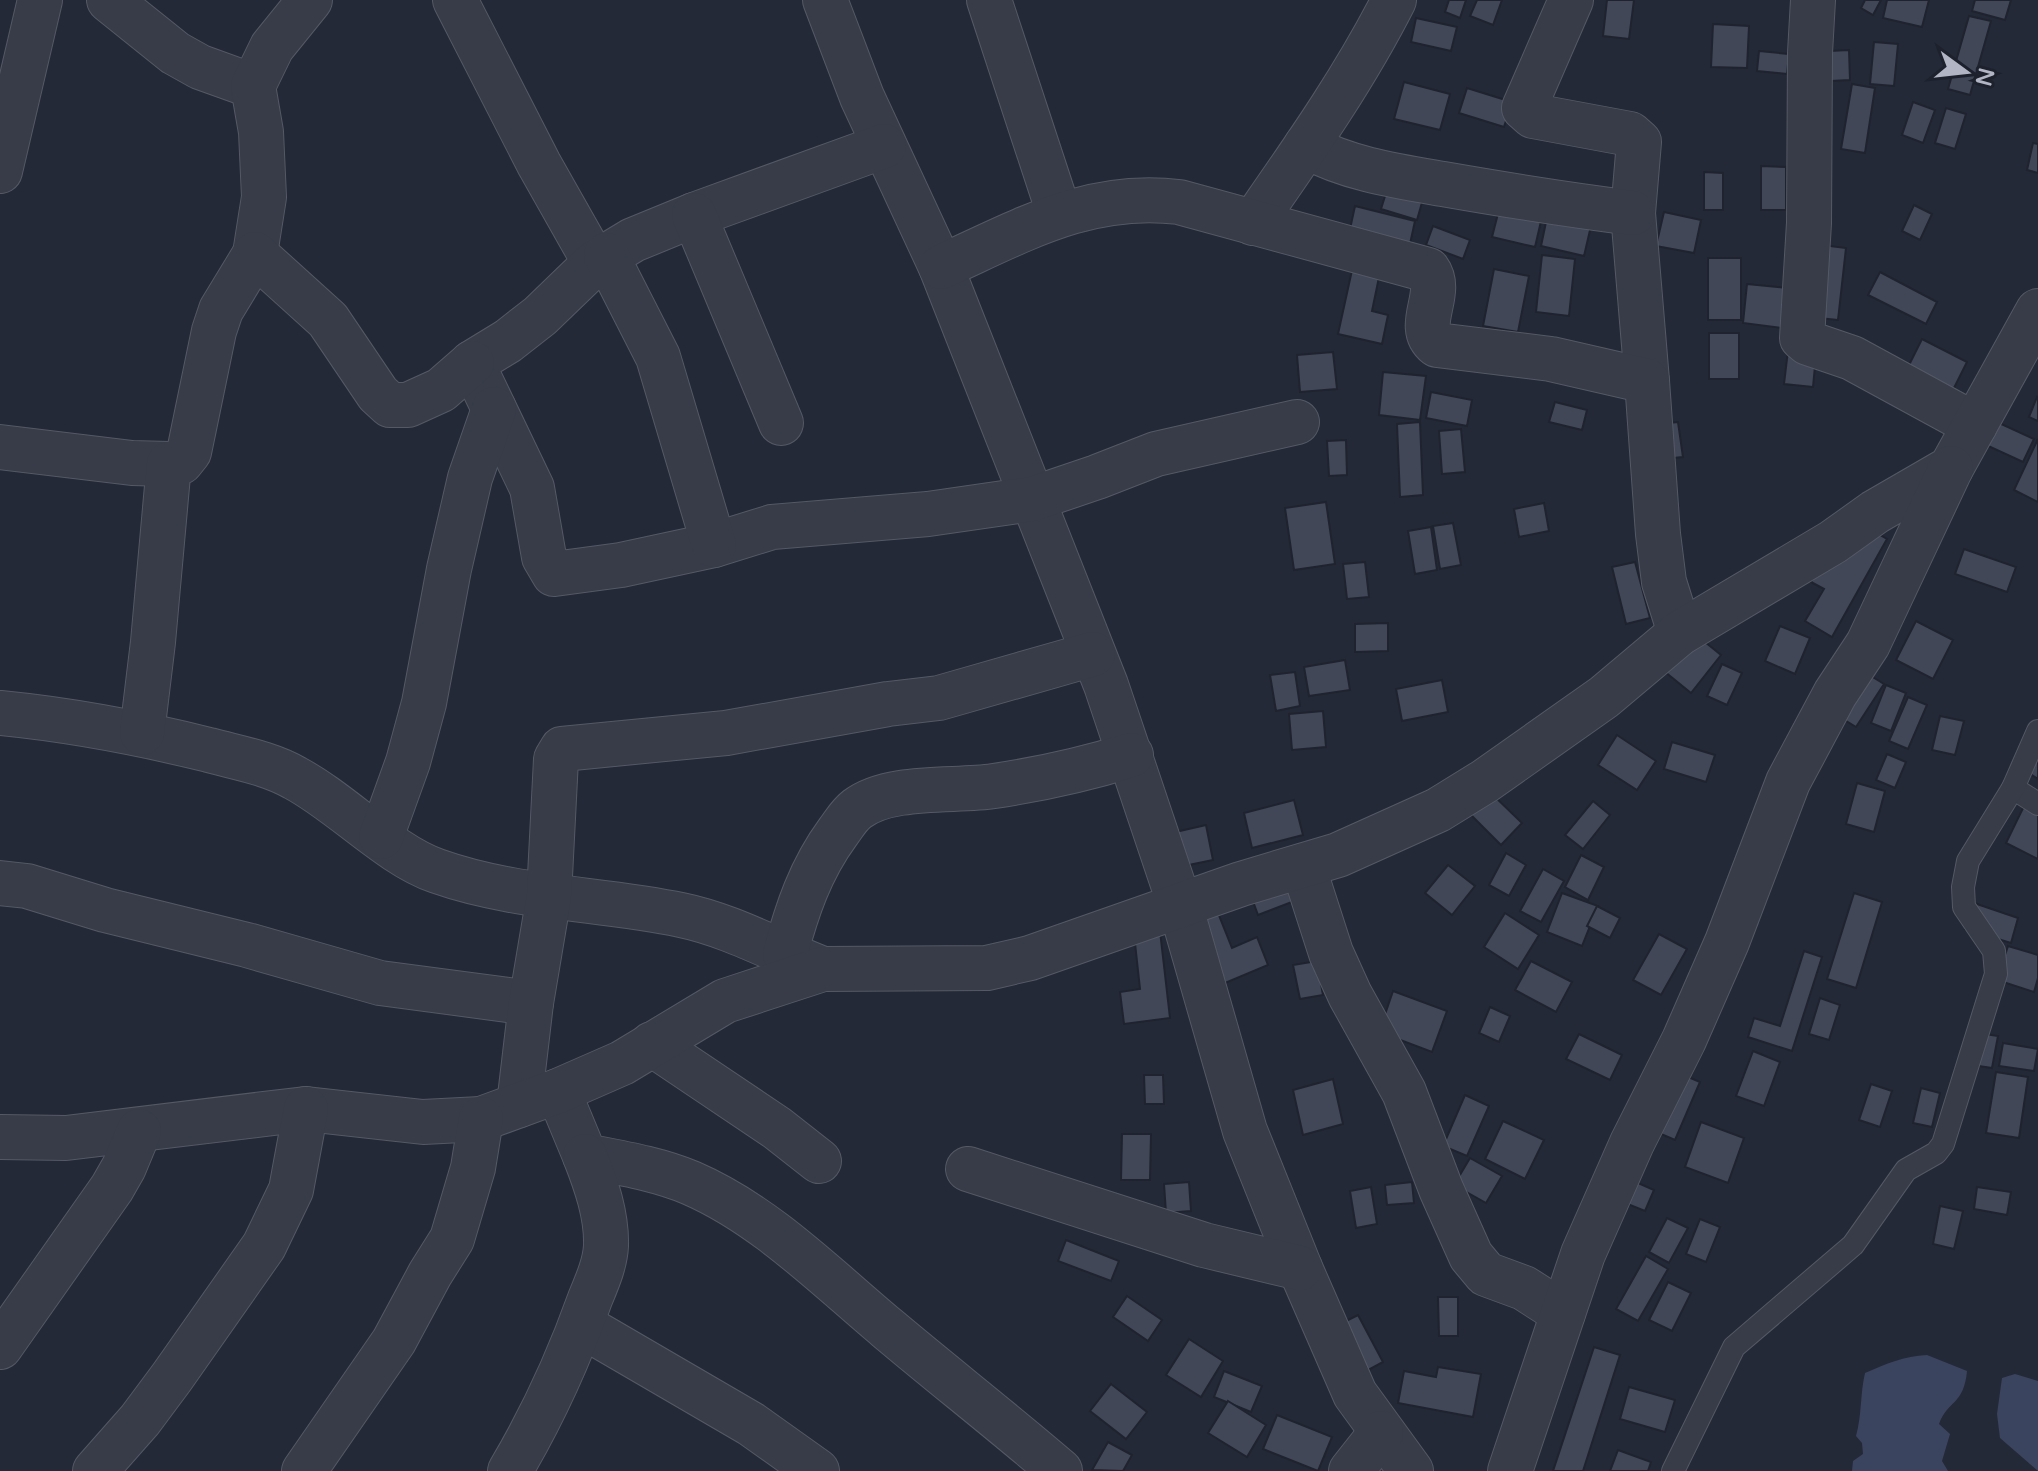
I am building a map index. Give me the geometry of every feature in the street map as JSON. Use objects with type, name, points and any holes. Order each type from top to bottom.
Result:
[{"type":"street","points":[[0,171],[40,0]]},
{"type":"street","points":[[109,0],[175,53],[200,67],[253,86]]},
{"type":"street","points":[[0,447],[132,463],[169,464],[181,462],[189,452],[221,310],[255,254],[264,197],[261,132],[253,86],[272,47],[310,0]]},
{"type":"street","points":[[455,0],[539,164],[658,357],[714,545]]},
{"type":"street","points":[[825,0],[884,146],[941,267],[1131,755],[1180,905],[1245,1131],[1355,1394],[1411,1471]]},
{"type":"street","points":[[989,0],[1059,213]]},
{"type":"street","points":[[1253,223],[1359,64],[1394,0]]},
{"type":"street","points":[[1571,0],[1524,108],[1533,116],[1636,137],[1639,142],[1633,213],[1658,534],[1664,582],[1680,633]]},
{"type":"street","points":[[1813,0],[1809,223],[1802,338],[1808,343],[1852,358],[1975,425]]},
{"type":"street","points":[[255,254],[328,320],[378,394],[390,405],[408,405],[441,390],[472,363],[508,341],[540,316],[600,259],[633,240],[884,146]]},
{"type":"street","points":[[1306,146],[1377,172],[1528,199],[1633,213]]},
{"type":"street","points":[[941,267],[1059,213],[1119,201],[1179,202],[1428,270],[1432,276],[1433,291],[1427,329],[1437,345],[1551,359],[1647,381]]},
{"type":"street","points":[[694,215],[781,423]]},
{"type":"street","points":[[1510,1471],[1583,1254],[1727,942],[1788,782],[1835,694],[1868,644],[1951,468],[2038,311]]},
{"type":"street","points":[[472,363],[532,488],[544,557],[554,574],[621,565],[714,545],[772,527],[928,514],[1032,499],[1156,454],[1297,422]]},
{"type":"street","points":[[381,837],[408,762],[424,703],[470,478],[494,409]]},
{"type":"street","points":[[142,733],[169,464]]},
{"type":"street","points":[[0,713],[142,733],[256,762],[293,776],[339,805],[409,858],[433,870],[474,883],[683,915],[804,961],[987,968],[1030,958],[1180,905],[1338,855],[1438,810],[1485,781],[1604,697],[1680,633],[1951,468]]},
{"type":"street","points":[[304,1471],[394,1341],[452,1239],[473,1168],[519,1105],[531,1003],[549,896],[556,759],[564,747],[726,733],[939,698],[1093,654]]},
{"type":"street","points":[[804,961],[811,874],[848,818],[866,803],[906,792],[991,787],[1082,770],[1131,755]]},
{"type":"street","points":[[1303,866],[1331,953],[1350,995],[1404,1092],[1441,1189],[1474,1263],[1490,1276],[1524,1288],[1563,1313]]},
{"type":"street","points":[[0,883],[39,889],[105,910],[247,945],[380,983],[531,1003]]},
{"type":"street","points":[[0,1137],[66,1138],[306,1109],[423,1122],[519,1105],[622,1063],[725,1001],[804,961]]},
{"type":"street","points":[[652,1044],[777,1128],[819,1161]]},
{"type":"street","points":[[519,1105],[585,1156],[632,1165],[683,1180],[704,1189],[754,1220],[812,1261],[885,1327],[1060,1471]]},
{"type":"street","points":[[103,1468],[181,1366],[264,1246],[291,1190],[306,1109]]},
{"type":"street","points":[[0,1347],[112,1188],[139,1131]]},
{"type":"street","points":[[510,1471],[532,1434],[581,1325],[603,1263],[606,1248],[598,1188],[585,1156]]},
{"type":"street","points":[[968,1169],[1204,1245],[1300,1268]]},
{"type":"street","points":[[581,1325],[751,1424],[817,1471]]},
{"type":"street","points":[[1351,1471],[1381,1433]]},
{"type":"lane","points":[[1673,1471],[1734,1347],[1853,1245],[1906,1170],[1936,1153],[1943,1144],[1996,974],[1994,951],[1964,907],[1963,887],[1968,861],[2013,788],[2038,731]]},
{"type":"lane","points":[[2013,788],[2038,804]]},
{"type":"water","points":[[1927,1355],[1967,1371],[1959,1397],[1939,1424],[1950,1434],[1942,1461],[1948,1471],[1852,1471],[1853,1461],[1863,1454],[1862,1443],[1856,1436],[1865,1373],[1903,1359]]},
{"type":"water","points":[[2015,1374],[2038,1381],[2038,1471],[2000,1438],[1997,1414],[2002,1378]]},
{"type":"building","points":[[1449,0],[1466,0],[1460,18],[1445,12]]},
{"type":"building","points":[[1477,0],[1502,0],[1493,25],[1470,16]]},
{"type":"building","points":[[1607,0],[1634,0],[1629,39],[1603,36]]},
{"type":"building","points":[[1865,0],[1881,0],[1873,15],[1861,8]]},
{"type":"building","points":[[1887,0],[1929,0],[1922,27],[1883,18]]},
{"type":"building","points":[[1975,0],[2011,0],[2005,20],[1972,11]]},
{"type":"building","points":[[1969,16],[1991,21],[1970,95],[1948,89]]},
{"type":"building","points":[[1416,18],[1457,27],[1451,51],[1411,42]]},
{"type":"building","points":[[1713,24],[1749,26],[1747,68],[1711,67]]},
{"type":"building","points":[[1874,42],[1898,44],[1894,86],[1870,84]]},
{"type":"building","points":[[1849,50],[1850,80],[1811,82],[1809,52]]},
{"type":"building","points":[[1759,51],[1789,54],[1787,74],[1757,71]]},
{"type":"building","points":[[1404,82],[1450,94],[1440,130],[1394,119]]},
{"type":"building","points":[[1852,84],[1875,88],[1865,153],[1841,149]]},
{"type":"building","points":[[1467,88],[1512,102],[1504,127],[1459,113]]},
{"type":"building","points":[[1913,102],[1935,110],[1923,143],[1902,135]]},
{"type":"building","points":[[1946,108],[1966,114],[1955,149],[1935,143]]},
{"type":"building","points":[[2033,143],[2038,144],[2038,173],[2027,170]]},
{"type":"building","points":[[1761,166],[1786,167],[1786,210],[1761,210]]},
{"type":"building","points":[[1394,167],[1429,178],[1417,220],[1381,209]]},
{"type":"building","points":[[1704,172],[1723,173],[1723,210],[1704,210]]},
{"type":"building","points":[[1503,194],[1545,204],[1535,247],[1492,237]]},
{"type":"building","points":[[1550,203],[1594,213],[1584,256],[1541,246]]},
{"type":"building","points":[[1914,205],[1932,214],[1920,240],[1902,231]]},
{"type":"building","points":[[1355,206],[1415,221],[1410,244],[1350,229]]},
{"type":"building","points":[[1664,212],[1701,220],[1694,253],[1656,246]]},
{"type":"building","points":[[1433,226],[1470,240],[1463,259],[1426,245]]},
{"type":"building","points":[[1806,243],[1846,248],[1838,320],[1799,316]]},
{"type":"building","points":[[1356,252],[1383,258],[1372,311],[1388,315],[1382,344],[1338,334]]},
{"type":"building","points":[[1542,255],[1575,259],[1569,316],[1536,312]]},
{"type":"building","points":[[1708,258],[1741,258],[1741,320],[1708,320]]},
{"type":"building","points":[[1494,269],[1529,276],[1518,332],[1483,326]]},
{"type":"building","points":[[1880,272],[1937,302],[1926,324],[1868,295]]},
{"type":"building","points":[[1747,284],[1787,288],[1782,328],[1743,323]]},
{"type":"building","points":[[1709,333],[1739,333],[1739,379],[1709,379]]},
{"type":"building","points":[[1922,339],[1967,362],[1952,392],[1907,369]]},
{"type":"building","points":[[1789,342],[1817,345],[1813,387],[1784,384]]},
{"type":"building","points":[[1333,352],[1337,389],[1300,392],[1297,355]]},
{"type":"building","points":[[1383,372],[1426,376],[1420,420],[1379,415]]},
{"type":"building","points":[[1431,392],[1472,400],[1467,426],[1426,418]]},
{"type":"building","points":[[2038,398],[2038,421],[2029,417]]},
{"type":"building","points":[[1555,402],[1587,410],[1582,430],[1549,422]]},
{"type":"building","points":[[1984,416],[2034,439],[2023,462],[1973,439]]},
{"type":"building","points":[[1420,422],[1423,495],[1400,497],[1397,424]]},
{"type":"building","points":[[1678,422],[1683,457],[1653,460],[1650,425]]},
{"type":"building","points":[[1461,429],[1465,472],[1442,474],[1439,431]]},
{"type":"building","points":[[2038,439],[2038,502],[2014,490]]},
{"type":"building","points":[[1346,440],[1347,475],[1329,476],[1327,441]]},
{"type":"building","points":[[1326,502],[1335,564],[1294,570],[1285,508]]},
{"type":"building","points":[[1544,503],[1549,531],[1519,537],[1514,509]]},
{"type":"building","points":[[1848,517],[1887,539],[1832,637],[1805,621],[1824,589],[1811,582]]},
{"type":"building","points":[[1453,523],[1461,565],[1440,569],[1433,526]]},
{"type":"building","points":[[1431,527],[1437,570],[1415,574],[1408,531]]},
{"type":"building","points":[[1964,549],[2016,567],[2007,592],[1955,574]]},
{"type":"building","points":[[1365,562],[1369,597],[1347,599],[1343,564]]},
{"type":"building","points":[[1635,562],[1650,618],[1626,624],[1612,567]]},
{"type":"building","points":[[1916,621],[1953,640],[1933,679],[1896,660]]},
{"type":"building","points":[[1388,623],[1388,651],[1355,652],[1355,624]]},
{"type":"building","points":[[1780,626],[1810,638],[1795,674],[1765,661]]},
{"type":"building","points":[[1689,629],[1721,655],[1691,693],[1659,667]]},
{"type":"building","points":[[1345,660],[1350,690],[1309,696],[1304,667]]},
{"type":"building","points":[[1722,664],[1742,673],[1727,705],[1707,696]]},
{"type":"building","points":[[1858,668],[1884,684],[1856,727],[1830,711]]},
{"type":"building","points":[[1295,672],[1300,706],[1276,711],[1270,675]]},
{"type":"building","points":[[1442,680],[1448,712],[1402,721],[1396,689]]},
{"type":"building","points":[[1886,685],[1906,693],[1891,731],[1871,723]]},
{"type":"building","points":[[1908,697],[1927,705],[1908,749],[1889,741]]},
{"type":"building","points":[[1323,711],[1326,747],[1292,750],[1289,714]]},
{"type":"building","points":[[1940,716],[1964,721],[1955,755],[1932,750]]},
{"type":"building","points":[[1617,735],[1656,761],[1637,790],[1598,765]]},
{"type":"building","points":[[1672,742],[1715,755],[1706,782],[1664,769]]},
{"type":"building","points":[[2038,742],[2038,779],[2021,768]]},
{"type":"building","points":[[1887,754],[1906,762],[1895,788],[1876,780]]},
{"type":"building","points":[[1857,783],[1885,791],[1874,832],[1846,824]]},
{"type":"building","points":[[1490,792],[1522,823],[1501,845],[1470,814]]},
{"type":"building","points":[[1294,800],[1303,835],[1252,848],[1244,813]]},
{"type":"building","points":[[1593,801],[1610,815],[1583,849],[1565,835]]},
{"type":"building","points":[[2024,806],[2038,813],[2038,859],[2006,843]]},
{"type":"building","points":[[1206,825],[1213,860],[1179,867],[1171,833]]},
{"type":"building","points":[[1506,853],[1526,865],[1509,896],[1489,885]]},
{"type":"building","points":[[1581,855],[1604,867],[1588,900],[1565,887]]},
{"type":"building","points":[[1448,865],[1475,886],[1452,915],[1425,893]]},
{"type":"building","points":[[1543,869],[1564,881],[1541,922],[1520,911]]},
{"type":"building","points":[[1298,878],[1305,897],[1258,915],[1251,896]]},
{"type":"building","points":[[1562,893],[1598,906],[1582,946],[1547,932]]},
{"type":"building","points":[[1854,893],[1882,902],[1856,988],[1827,979]]},
{"type":"building","points":[[1214,903],[1232,948],[1257,937],[1268,965],[1218,986],[1188,914]]},
{"type":"building","points":[[1974,903],[2018,918],[2011,943],[1965,929]]},
{"type":"building","points":[[1597,906],[1620,918],[1610,938],[1587,926]]},
{"type":"building","points":[[1505,913],[1539,935],[1518,969],[1484,947]]},
{"type":"building","points":[[1160,931],[1170,1018],[1124,1024],[1120,992],[1140,989],[1134,934]]},
{"type":"building","points":[[1659,934],[1687,949],[1661,995],[1633,980]]},
{"type":"building","points":[[2008,946],[2038,955],[2038,978],[2034,992],[1997,980]]},
{"type":"building","points":[[1804,951],[1822,957],[1792,1051],[1748,1037],[1754,1018],[1780,1026]]},
{"type":"building","points":[[1317,961],[1323,995],[1300,999],[1293,965]]},
{"type":"building","points":[[1531,961],[1572,982],[1556,1012],[1515,990]]},
{"type":"building","points":[[1393,991],[1447,1011],[1432,1052],[1379,1032]]},
{"type":"building","points":[[1820,998],[1840,1005],[1829,1040],[1809,1034]]},
{"type":"building","points":[[1490,1007],[1510,1016],[1499,1042],[1479,1033]]},
{"type":"building","points":[[1978,1033],[1998,1036],[1992,1068],[1972,1065]]},
{"type":"building","points":[[1579,1034],[1622,1055],[1610,1080],[1566,1059]]},
{"type":"building","points":[[2003,1043],[2038,1049],[2034,1071],[1999,1066]]},
{"type":"building","points":[[1753,1051],[1780,1062],[1764,1106],[1736,1096]]},
{"type":"building","points":[[1672,1070],[1700,1082],[1675,1140],[1647,1128]]},
{"type":"building","points":[[1996,1072],[2028,1077],[2019,1138],[1986,1133]]},
{"type":"building","points":[[1144,1075],[1163,1075],[1164,1104],[1145,1104]]},
{"type":"building","points":[[1333,1079],[1343,1124],[1303,1135],[1293,1090]]},
{"type":"building","points":[[1871,1084],[1892,1091],[1880,1127],[1859,1120]]},
{"type":"building","points":[[1921,1088],[1940,1093],[1932,1127],[1913,1123]]},
{"type":"building","points":[[1465,1095],[1489,1106],[1467,1156],[1443,1146]]},
{"type":"building","points":[[1503,1121],[1544,1140],[1525,1179],[1485,1159]]},
{"type":"building","points":[[1701,1122],[1744,1138],[1728,1183],[1685,1167]]},
{"type":"building","points":[[1122,1134],[1151,1134],[1150,1180],[1121,1180]]},
{"type":"building","points":[[1470,1158],[1502,1176],[1486,1203],[1454,1185]]},
{"type":"building","points":[[1629,1179],[1654,1190],[1645,1211],[1620,1201]]},
{"type":"building","points":[[1189,1182],[1191,1211],[1166,1213],[1164,1184]]},
{"type":"building","points":[[1412,1182],[1414,1203],[1387,1205],[1385,1185]]},
{"type":"building","points":[[1371,1187],[1377,1224],[1356,1228],[1350,1191]]},
{"type":"building","points":[[1977,1187],[2011,1192],[2007,1215],[1974,1209]]},
{"type":"building","points":[[1940,1206],[1963,1211],[1954,1249],[1933,1244]]},
{"type":"building","points":[[1667,1218],[1688,1228],[1669,1263],[1649,1252]]},
{"type":"building","points":[[1700,1219],[1720,1227],[1706,1262],[1686,1254]]},
{"type":"building","points":[[1066,1240],[1119,1261],[1111,1281],[1058,1261]]},
{"type":"building","points":[[1646,1256],[1668,1269],[1638,1321],[1616,1309]]},
{"type":"building","points":[[1668,1282],[1691,1293],[1672,1331],[1649,1320]]},
{"type":"building","points":[[1127,1296],[1162,1320],[1148,1341],[1113,1317]]},
{"type":"building","points":[[1438,1297],[1458,1297],[1458,1336],[1439,1336]]},
{"type":"building","points":[[1358,1315],[1383,1362],[1361,1374],[1336,1326]]},
{"type":"building","points":[[1189,1339],[1223,1361],[1201,1397],[1166,1375]]},
{"type":"building","points":[[1594,1347],[1620,1355],[1583,1471],[1553,1471]]},
{"type":"building","points":[[1438,1367],[1481,1374],[1473,1417],[1398,1403],[1404,1371],[1436,1377]]},
{"type":"building","points":[[1224,1371],[1262,1386],[1251,1412],[1214,1397]]},
{"type":"building","points":[[1111,1384],[1147,1412],[1126,1439],[1090,1411]]},
{"type":"building","points":[[1629,1387],[1675,1400],[1665,1432],[1620,1419]]},
{"type":"building","points":[[1228,1401],[1266,1425],[1247,1457],[1208,1433]]},
{"type":"building","points":[[1277,1415],[1332,1437],[1318,1471],[1263,1449]]},
{"type":"building","points":[[1108,1442],[1132,1455],[1123,1471],[1092,1470]]},
{"type":"building","points":[[1618,1450],[1651,1462],[1648,1471],[1610,1471]]}]
